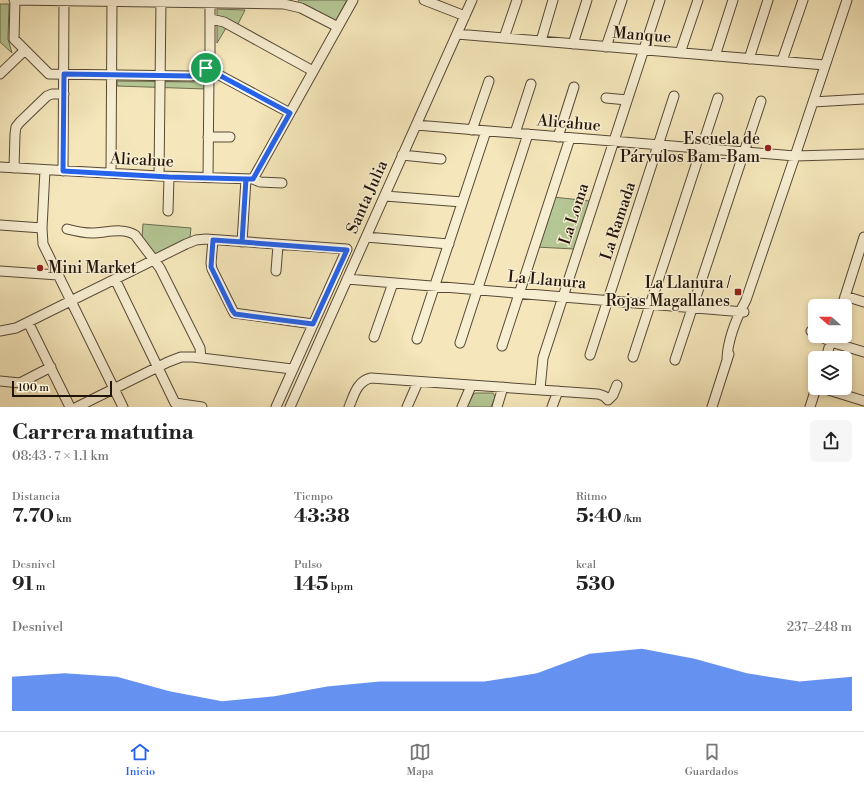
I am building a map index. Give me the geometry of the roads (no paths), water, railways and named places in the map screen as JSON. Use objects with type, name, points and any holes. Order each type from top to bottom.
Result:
[{"type":"street","points":[[210,1],[210,55],[206,68],[202,72],[195,75],[49,74],[14,39],[15,0],[210,1],[257,2],[293,5],[338,28]]},
{"type":"street","points":[[242,242],[249,179],[290,113],[353,0]]},
{"type":"street","points":[[424,0],[465,16]]},
{"type":"street","name":"Santa Julia","points":[[290,407],[472,0]]},
{"type":"street","points":[[504,38],[517,0]]},
{"type":"street","points":[[541,42],[553,0]]},
{"type":"street","points":[[573,44],[587,0]]},
{"type":"street","points":[[606,47],[622,0]]},
{"type":"street","name":"La Loma","points":[[540,389],[542,364],[660,0]]},
{"type":"street","points":[[680,53],[698,0]]},
{"type":"street","points":[[715,56],[733,0]]},
{"type":"street","points":[[749,59],[768,0]]},
{"type":"street","points":[[782,61],[803,0]]},
{"type":"street","points":[[712,407],[727,358],[730,342],[742,312],[796,156],[847,0]]},
{"type":"street","points":[[63,171],[64,1]]},
{"type":"street","points":[[111,173],[112,1]]},
{"type":"street","points":[[159,176],[161,1]]},
{"type":"street","points":[[211,19],[224,22],[313,71]]},
{"type":"street","name":"Manque","points":[[457,34],[825,65]]},
{"type":"street","points":[[0,74],[25,50]]},
{"type":"street","points":[[206,68],[290,113]]},
{"type":"street","points":[[206,68],[209,75],[208,178]]},
{"type":"street","points":[[472,130],[489,81]]},
{"type":"street","points":[[515,133],[531,84]]},
{"type":"street","points":[[558,137],[574,87]]},
{"type":"street","points":[[14,168],[14,134],[18,124],[47,96],[52,94],[64,94]]},
{"type":"street","name":"La Ramada","points":[[590,355],[674,96]]},
{"type":"street","points":[[606,98],[627,100]]},
{"type":"street","points":[[633,357],[718,98]]},
{"type":"street","points":[[813,102],[864,99]]},
{"type":"street","points":[[675,360],[761,101]]},
{"type":"street","name":"Alicahue","points":[[416,125],[796,156],[864,154]]},
{"type":"street","points":[[417,339],[486,131]]},
{"type":"street","points":[[460,343],[528,134]]},
{"type":"street","points":[[208,137],[230,137]]},
{"type":"street","points":[[502,346],[570,138]]},
{"type":"street","points":[[402,156],[441,159]]},
{"type":"street","name":"Alicahue","points":[[0,167],[169,177],[249,179],[260,182],[282,183]]},
{"type":"street","points":[[45,170],[42,228],[43,244],[123,407]]},
{"type":"street","points":[[168,211],[169,177]]},
{"type":"street","points":[[384,196],[462,202]]},
{"type":"street","points":[[0,225],[42,228]]},
{"type":"street","points":[[67,229],[87,233],[131,232],[135,235],[160,268],[200,348],[201,358]]},
{"type":"street","points":[[366,237],[449,244]]},
{"type":"street","points":[[844,299],[862,253],[864,237]]},
{"type":"street","points":[[213,240],[211,267],[234,313],[313,324]]},
{"type":"street","points":[[0,331],[12,330],[191,242],[213,240],[278,245],[276,271]]},
{"type":"street","name":"Santa Julia","points":[[276,407],[347,250],[278,245]]},
{"type":"street","points":[[0,271],[58,275]]},
{"type":"street","name":"La Llanura","points":[[347,278],[742,312]]},
{"type":"street","points":[[115,279],[175,404],[202,407]]},
{"type":"street","points":[[374,337],[393,283]]},
{"type":"street","points":[[845,296],[864,302]]},
{"type":"street","points":[[28,322],[70,407]]},
{"type":"street","points":[[842,343],[864,352]]},
{"type":"street","points":[[77,407],[177,358],[201,358],[292,369]]},
{"type":"street","points":[[0,381],[20,383],[50,367]]},
{"type":"street","points":[[349,407],[359,385],[371,378],[598,394],[604,396],[608,404]]},
{"type":"street","points":[[407,407],[418,382]]},
{"type":"street","points":[[608,404],[617,385]]},
{"type":"street","points":[[462,407],[471,386]]},
{"type":"street","points":[[497,407],[503,388]]},
{"type":"street","points":[[552,407],[558,391]]},
{"type":"street","points":[[810,407],[814,395]]},
{"type":"street","points":[[845,395],[864,401]]},
{"type":"place","name":"Escuela de Párvulos Bam-Bam","points":[[768,148]]},
{"type":"place","name":"Mini Market","points":[[40,268]]},
{"type":"place","name":"La Llanura / Rojas Magallanes","points":[[738,292]]}]
